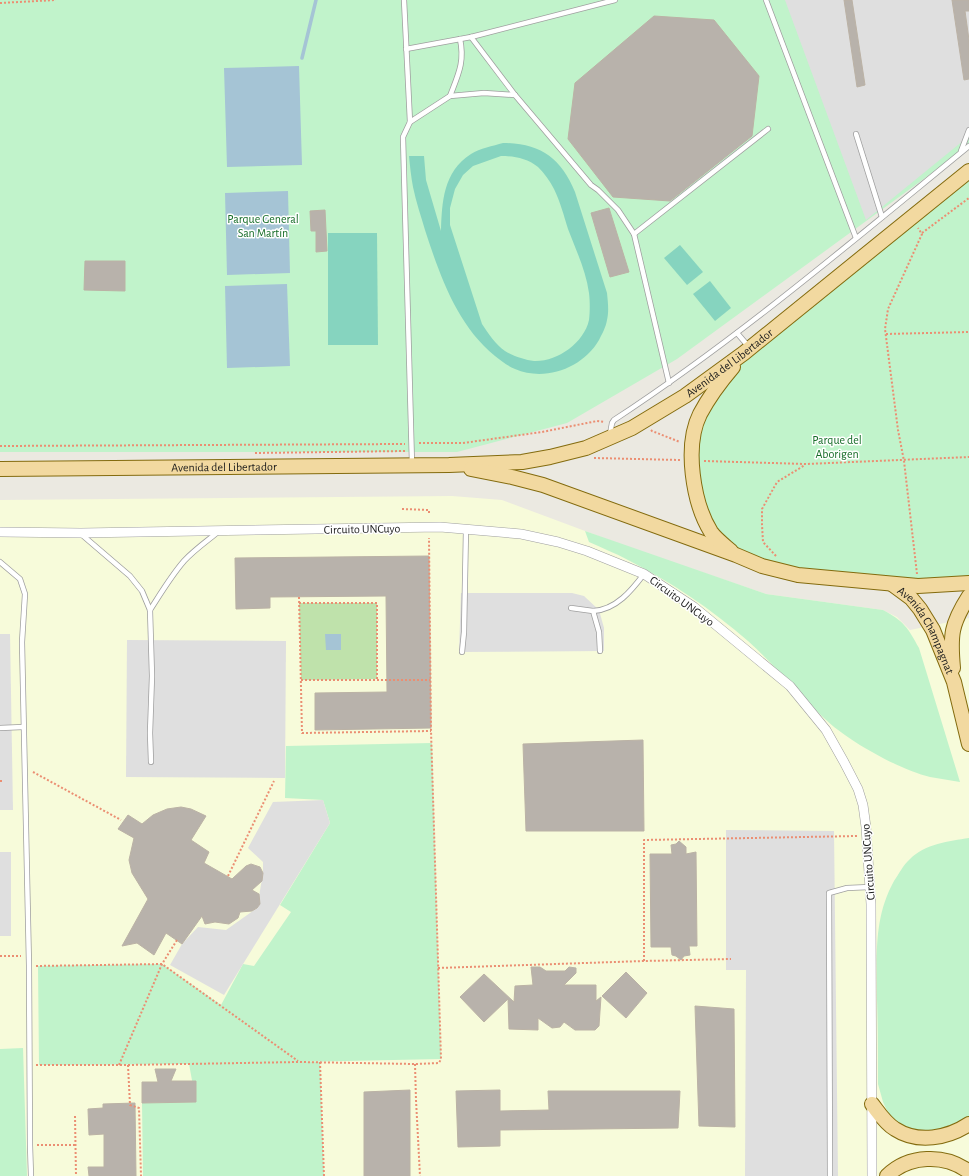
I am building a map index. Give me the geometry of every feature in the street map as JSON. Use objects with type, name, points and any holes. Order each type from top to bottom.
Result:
[{"type":"main road","name":"Avenida del Libertador","points":[[0,469],[412,464],[448,465],[522,462],[586,448],[632,428],[685,396],[747,351],[969,171]]},
{"type":"main road","points":[[736,555],[712,532],[699,506],[692,461],[693,439],[700,415],[726,376],[747,351]]},
{"type":"main road","name":"Avenida del Libertador","points":[[448,465],[512,477],[543,485],[736,555],[762,566],[798,575],[918,586],[969,583]]},
{"type":"main road","name":"Avenida Champagnat","points":[[892,584],[911,598],[933,630],[954,682],[969,744]]},
{"type":"main road","name":"Avenida Champagnat","points":[[954,682],[951,643],[953,627],[957,616],[969,596]]},
{"type":"main road","points":[[872,1104],[886,1122],[896,1130],[911,1136],[929,1138],[947,1135],[969,1124]]},
{"type":"main road","points":[[887,1176],[892,1170],[904,1163],[931,1159],[946,1160],[969,1172]]},
{"type":"street","name":"Circuito UNCuyo","points":[[0,532],[81,533],[440,528],[521,534],[558,542],[587,551],[644,574],[694,607],[790,686],[826,730],[858,789],[863,806],[867,835],[870,887],[872,1176]]},
{"type":"lane","points":[[404,0],[410,122],[403,137],[412,464]]},
{"type":"lane","points":[[406,49],[471,37],[615,0]]},
{"type":"lane","points":[[766,0],[856,238]]},
{"type":"lane","points":[[471,37],[515,95],[590,185],[598,190],[618,210],[634,234],[669,383]]},
{"type":"lane","points":[[450,96],[461,68],[462,47],[460,39]]},
{"type":"lane","points":[[410,122],[450,96],[484,93],[515,95]]},
{"type":"lane","points":[[634,234],[768,129]]},
{"type":"lane","points":[[960,153],[969,130]]},
{"type":"lane","points":[[856,134],[882,217]]},
{"type":"lane","points":[[611,438],[610,432],[612,423],[737,333],[969,146]]},
{"type":"lane","points":[[737,333],[747,351]]},
{"type":"lane","points":[[462,652],[464,632],[466,529]]},
{"type":"lane","points":[[150,610],[164,587],[186,560],[220,530]]},
{"type":"lane","points":[[81,533],[130,576],[142,591],[150,610],[152,676],[150,733],[151,762]]},
{"type":"lane","points":[[0,562],[20,579],[25,594],[22,642],[31,1176]]},
{"type":"lane","points":[[570,608],[599,610],[617,602],[629,593],[644,574]]},
{"type":"lane","points":[[593,610],[600,632],[600,651]]},
{"type":"lane","points":[[0,728],[23,727]]},
{"type":"lane","points":[[830,1176],[829,893],[847,888],[870,887]]},
{"type":"path","points":[[0,2],[56,0]]},
{"type":"path","points":[[918,586],[904,461],[898,430],[886,334],[888,309],[922,234],[969,198]]},
{"type":"path","points":[[910,219],[922,234]]},
{"type":"path","points":[[886,334],[969,332]]},
{"type":"path","points":[[645,420],[652,431],[684,443]]},
{"type":"path","points":[[0,446],[463,443],[542,432],[597,421],[612,423]]},
{"type":"path","points":[[590,458],[806,464],[904,461],[969,457]]},
{"type":"path","points":[[779,560],[763,542],[762,509],[777,482],[806,464]]},
{"type":"path","points":[[402,509],[429,510],[428,514]]},
{"type":"path","points":[[39,1065],[299,1062],[439,1063],[441,1059],[431,732],[429,538]]},
{"type":"path","points":[[299,597],[302,733],[431,732]]},
{"type":"path","points":[[299,603],[377,603],[377,679]]},
{"type":"path","points":[[301,680],[430,680]]},
{"type":"path","points":[[24,767],[121,820]]},
{"type":"path","points":[[228,876],[274,781]]},
{"type":"path","points":[[644,961],[644,840],[867,835]]},
{"type":"path","points":[[119,1065],[162,964],[177,940]]},
{"type":"path","points":[[0,956],[28,956]]},
{"type":"path","points":[[438,968],[644,961],[731,960]]},
{"type":"path","points":[[38,966],[162,964],[299,1062]]},
{"type":"path","points":[[320,1062],[324,1176]]},
{"type":"path","points":[[415,1064],[420,1176]]},
{"type":"path","points":[[128,1065],[130,1104],[139,1108],[141,1176]]},
{"type":"path","points":[[75,1116],[76,1176]]},
{"type":"path","points":[[30,1145],[76,1145]]},
{"type":"shaded area","points":[[785,0],[969,0],[969,136],[866,220]]},
{"type":"shaded area","points":[[452,496],[502,500],[628,547],[766,594],[883,610],[897,617],[910,630],[969,618],[969,1176],[0,1176],[0,500]]},
{"type":"shaded area","points":[[461,593],[572,593],[584,596],[599,610],[604,628],[604,651],[459,652]]},
{"type":"shaded area","points":[[0,634],[10,634],[13,810],[0,810]]},
{"type":"shaded area","points":[[127,640],[286,641],[285,778],[126,777]]},
{"type":"shaded area","points":[[323,800],[330,823],[224,995],[170,965],[182,944],[198,927],[226,930],[257,908],[263,873],[263,862],[248,848],[273,802]]},
{"type":"shaded area","points":[[726,830],[834,831],[838,1176],[745,1176],[746,970],[726,970]]},
{"type":"shaded area","points":[[0,852],[11,852],[11,936],[0,936]]},
{"type":"green space","name":"Parque General San Martín","points":[[0,0],[969,0],[969,146],[677,359],[567,423],[457,452],[0,452]]},
{"type":"green space","points":[[503,143],[528,146],[538,150],[548,155],[563,170],[575,192],[607,293],[608,317],[605,328],[592,350],[573,365],[551,373],[527,373],[515,369],[502,362],[495,356],[470,330],[451,299],[437,265],[414,193],[409,156],[424,156],[426,180],[441,231],[442,209],[446,188],[449,179],[455,170],[462,161],[471,154]],"holes":[[[501,156],[516,157],[529,161],[538,167],[551,183],[560,204],[588,285],[590,310],[586,328],[582,336],[568,350],[552,358],[534,361],[527,360],[508,353],[498,346],[492,339],[482,324],[450,225],[450,208],[455,189],[463,175],[473,166]]]},
{"type":"green space","name":"Parque del Aborigen","points":[[969,171],[969,583],[762,566],[712,533],[692,461],[712,396],[726,376]]},
{"type":"green space","points":[[328,233],[377,233],[378,345],[328,345]]},
{"type":"green space","points":[[680,245],[703,272],[687,285],[664,258]]},
{"type":"green space","points":[[710,281],[731,308],[715,321],[693,294]]},
{"type":"green space","points":[[585,531],[766,594],[883,610],[896,618],[905,626],[919,648],[960,782],[930,777],[903,768],[860,745],[825,719],[758,650],[720,618],[660,577],[623,557],[589,542]]},
{"type":"green space","points":[[299,603],[377,603],[377,679],[301,680]]},
{"type":"green space","points":[[432,743],[441,1059],[298,1062],[320,1062],[324,1176],[143,1176],[142,1103],[196,1102],[189,1064],[39,1065],[38,966],[162,964],[221,1005],[243,964],[254,966],[291,912],[280,905],[330,823],[323,800],[285,798],[286,746]]},
{"type":"green space","points":[[969,838],[969,1118],[959,1126],[913,1134],[890,1117],[883,1102],[878,1084],[877,953],[879,924],[887,895],[894,881],[908,861],[916,854],[930,847],[945,842]]},
{"type":"green space","points":[[23,1048],[27,1176],[0,1176],[0,1049]]},
{"type":"water","points":[[299,66],[302,165],[227,167],[224,68]]},
{"type":"water","points":[[288,191],[290,273],[227,275],[225,193]]},
{"type":"water","points":[[287,284],[290,366],[227,368],[225,286]]},
{"type":"water","points":[[325,634],[341,634],[341,650],[326,650]]},
{"type":"building","points":[[844,0],[852,0],[865,85],[857,87]]},
{"type":"building","points":[[952,0],[969,0],[969,11],[965,11],[969,40],[969,79],[964,80]]},
{"type":"building","points":[[654,16],[714,20],[759,76],[752,136],[670,201],[613,197],[568,139],[575,83]]},
{"type":"building","points":[[609,208],[629,272],[610,277],[591,213]]},
{"type":"building","points":[[325,210],[327,251],[316,252],[316,231],[311,231],[310,211]]},
{"type":"building","points":[[85,261],[125,261],[125,291],[84,290]]},
{"type":"building","points":[[429,556],[431,728],[315,730],[315,693],[387,692],[386,596],[270,597],[270,608],[236,609],[235,558]]},
{"type":"building","points":[[643,740],[644,831],[526,831],[523,744]]},
{"type":"building","points":[[181,807],[191,809],[206,816],[191,840],[209,852],[204,863],[232,879],[246,866],[251,864],[260,867],[263,873],[262,881],[252,890],[259,894],[260,904],[252,911],[240,912],[238,918],[229,924],[215,922],[205,924],[202,916],[182,944],[166,933],[154,955],[137,943],[122,946],[148,899],[132,873],[129,860],[134,838],[118,829],[128,815],[142,824],[153,815],[167,809]]},
{"type":"building","points":[[679,841],[686,847],[686,854],[696,852],[697,946],[689,946],[690,955],[684,956],[681,960],[672,955],[671,947],[651,947],[650,854],[672,854],[671,845],[676,844]]},
{"type":"building","points":[[531,967],[540,967],[546,971],[565,971],[569,967],[576,968],[576,973],[564,985],[596,985],[596,1001],[601,997],[599,1026],[595,1030],[575,1030],[564,1022],[560,1027],[552,1028],[538,1018],[538,1030],[509,1029],[508,999],[484,1022],[460,997],[484,974],[514,1002],[515,986],[533,985]]},
{"type":"building","points":[[626,972],[647,993],[626,1018],[602,996]]},
{"type":"building","points":[[695,1006],[734,1009],[735,1127],[699,1126]]},
{"type":"building","points":[[155,1069],[176,1069],[171,1081],[196,1081],[196,1102],[142,1103],[142,1082],[158,1082]]},
{"type":"building","points":[[410,1090],[410,1176],[364,1176],[364,1092]]},
{"type":"building","points":[[500,1090],[500,1111],[549,1110],[548,1091],[680,1091],[678,1128],[500,1130],[500,1146],[458,1147],[456,1091]]},
{"type":"building","points":[[135,1103],[136,1176],[89,1176],[88,1167],[104,1167],[104,1134],[89,1135],[88,1109],[103,1108],[103,1104]]},
{"type":"waterway","points":[[302,58],[316,0]]}]
